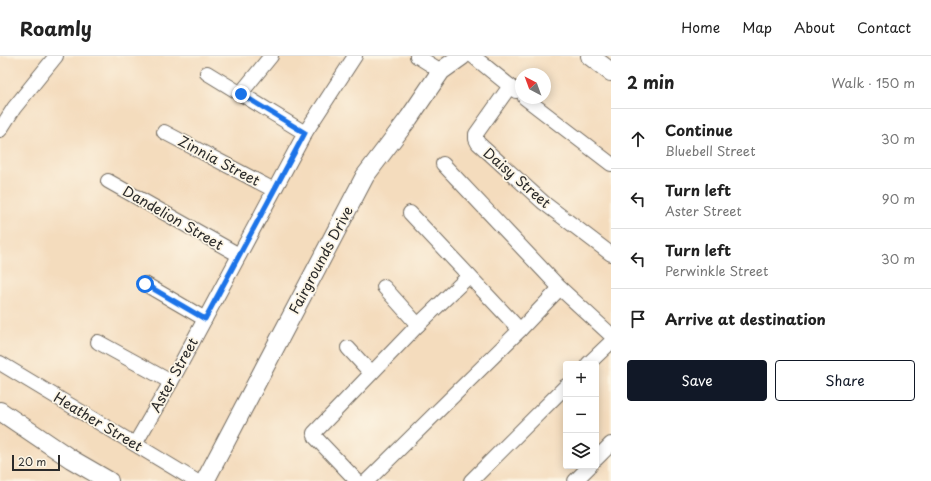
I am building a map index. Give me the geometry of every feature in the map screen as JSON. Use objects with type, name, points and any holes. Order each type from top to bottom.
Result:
[{"type":"street","points":[[0,130],[14,108],[56,56]]},
{"type":"street","points":[[241,94],[271,56]]},
{"type":"street","name":"Aster Street","points":[[135,444],[171,382],[305,133],[355,56]]},
{"type":"street","points":[[417,56],[441,71]]},
{"type":"street","name":"Fairgrounds Drive","points":[[204,481],[365,176],[409,118],[441,71],[462,56]]},
{"type":"street","points":[[473,56],[515,90]]},
{"type":"street","points":[[590,56],[611,72]]},
{"type":"street","points":[[207,73],[305,133]]},
{"type":"street","name":"Daisy Street","points":[[510,86],[476,134],[478,143],[544,203],[611,254]]},
{"type":"street","points":[[533,104],[611,164]]},
{"type":"street","name":"Zinnia Street","points":[[164,132],[274,190]]},
{"type":"street","points":[[443,164],[560,288],[611,335]]},
{"type":"street","name":"Dandelion Street","points":[[108,180],[239,255]]},
{"type":"street","points":[[410,213],[520,330]]},
{"type":"street","points":[[357,481],[316,438],[314,433],[418,325],[469,276]]},
{"type":"street","points":[[145,284],[205,319]]},
{"type":"street","points":[[384,287],[418,325]]},
{"type":"street","points":[[367,481],[520,330],[560,288]]},
{"type":"street","points":[[98,342],[171,382]]},
{"type":"street","points":[[591,361],[611,342]]},
{"type":"street","points":[[348,348],[371,373]]},
{"type":"street","name":"Heather Street","points":[[0,363],[196,481]]},
{"type":"street","points":[[471,481],[563,389]]},
{"type":"street","points":[[0,411],[71,460],[109,481]]},
{"type":"street","points":[[599,456],[611,444]]},
{"type":"street","points":[[575,481],[587,469]]},
{"type":"route","points":[[145,284],[205,319],[305,133],[241,94]]}]
